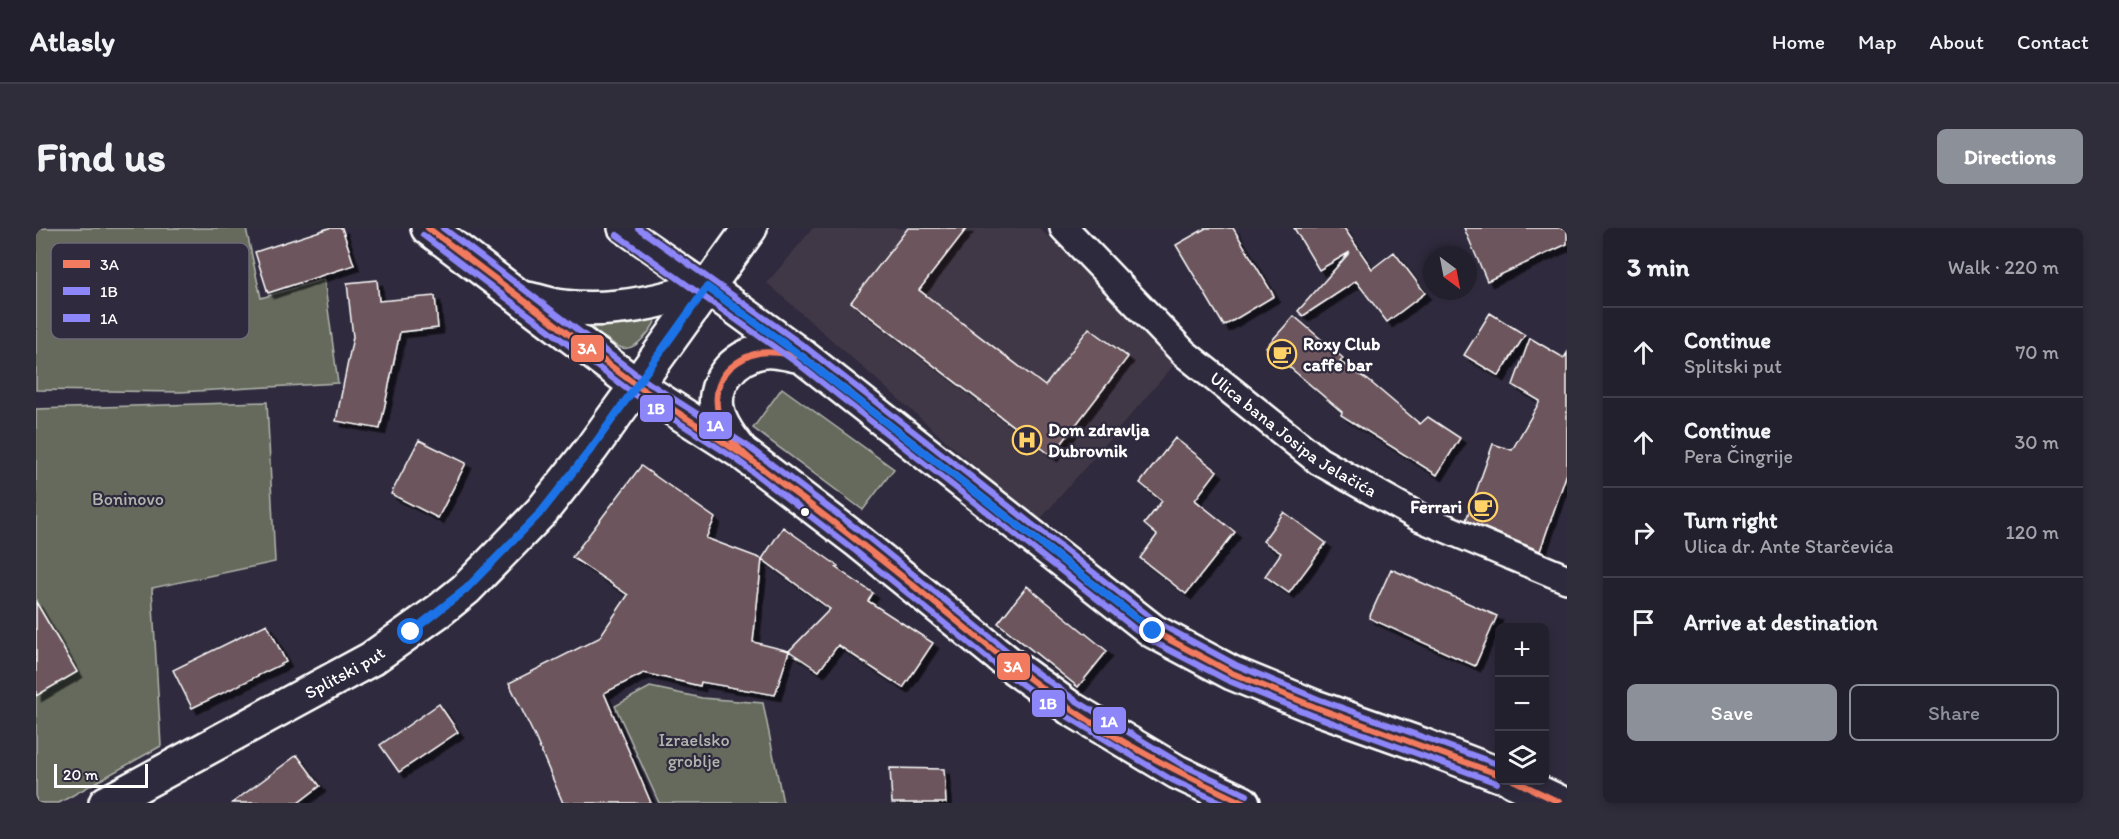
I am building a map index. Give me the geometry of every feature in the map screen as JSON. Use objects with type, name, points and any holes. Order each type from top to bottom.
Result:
[{"type":"main road","points":[[428,228],[636,385],[741,452],[860,542],[1012,666],[1070,708],[1177,772],[1243,803]]},
{"type":"main road","name":"Splitski put","points":[[106,803],[371,659],[440,610],[487,569],[542,511],[591,449],[750,228]]},
{"type":"main road","points":[[520,297],[563,307],[602,308],[646,303],[676,297],[707,287],[801,356],[1153,631],[1232,673],[1315,707],[1495,773]]},
{"type":"main road","points":[[741,452],[726,432],[718,416],[716,392],[726,372],[743,357],[766,351],[801,356]]},
{"type":"main road","points":[[1523,785],[1561,803]]},
{"type":"street","points":[[622,228],[707,287]]},
{"type":"street","name":"Ulica bana Josipa Jelačića","points":[[1065,228],[1184,353],[1319,461],[1419,517],[1567,579]]},
{"type":"shaded area","name":"Dom zdravlja Dubrovnik","points":[[813,228],[1039,228],[1180,358],[1038,522],[767,283]]},
{"type":"green space","points":[[36,228],[246,228],[261,298],[324,279],[338,383],[180,392],[36,390]]},
{"type":"green space","points":[[658,314],[644,337],[628,348],[622,348],[600,335],[594,329],[591,321]]},
{"type":"green space","points":[[782,388],[894,469],[863,510],[753,428]]},
{"type":"green space","name":"Boninovo","points":[[267,402],[275,562],[152,588],[161,746],[59,803],[36,803],[36,409]]},
{"type":"green space","name":"Izraelsko groblje","points":[[650,687],[702,698],[763,703],[783,803],[659,803],[615,706]]},
{"type":"building","points":[[329,228],[342,228],[354,265],[268,293],[255,252]]},
{"type":"building","points":[[908,228],[967,228],[919,290],[1045,386],[1089,328],[1128,357],[1052,456],[851,302]]},
{"type":"building","points":[[1206,228],[1233,228],[1274,296],[1224,326],[1176,245]]},
{"type":"building","points":[[1294,228],[1344,228],[1372,269],[1394,252],[1423,290],[1423,295],[1387,322],[1356,281],[1303,316],[1298,311],[1350,252],[1319,270]]},
{"type":"building","points":[[1464,228],[1567,228],[1567,244],[1487,281],[1477,258],[1477,246],[1472,246]]},
{"type":"building","points":[[377,280],[379,301],[435,296],[438,328],[400,332],[380,429],[336,421],[353,337],[347,283]]},
{"type":"building","points":[[1490,313],[1525,335],[1499,376],[1464,355]]},
{"type":"building","points":[[1294,316],[1343,358],[1340,362],[1368,380],[1420,424],[1428,417],[1460,438],[1437,475],[1341,415],[1342,412],[1266,347]]},
{"type":"building","points":[[1530,338],[1564,358],[1567,353],[1567,473],[1540,551],[1466,520],[1493,444],[1512,450],[1540,401],[1513,385]]},
{"type":"building","points":[[1175,438],[1217,471],[1195,500],[1235,532],[1186,594],[1140,558],[1157,535],[1144,524],[1162,501],[1140,483]]},
{"type":"building","points":[[419,440],[466,463],[438,518],[391,494]]},
{"type":"building","points":[[641,466],[715,518],[706,538],[762,559],[753,642],[789,651],[775,695],[701,682],[700,686],[644,673],[604,693],[651,803],[563,803],[509,683],[599,638],[628,595],[572,557]]},
{"type":"building","points":[[1284,512],[1326,543],[1289,593],[1265,576],[1281,553],[1263,541]]},
{"type":"building","points":[[783,527],[873,593],[868,601],[933,643],[903,688],[838,645],[819,671],[789,651],[830,609],[762,559]]},
{"type":"building","points":[[1391,569],[1497,616],[1475,666],[1369,618]]},
{"type":"building","points":[[1027,586],[1107,651],[1078,687],[998,623]]},
{"type":"building","points":[[36,602],[77,672],[36,696]]},
{"type":"building","points":[[267,624],[286,662],[192,708],[173,670]]},
{"type":"building","points":[[439,704],[458,732],[399,772],[380,745]]},
{"type":"building","points":[[297,755],[320,786],[298,803],[232,803]]},
{"type":"building","points":[[890,768],[944,769],[946,803],[892,803]]},
{"type":"transit line","name":"3A","points":[[428,228],[636,385],[752,461]]},
{"type":"transit line","name":"1A","points":[[443,228],[641,378],[746,445],[865,535],[1017,659],[1075,700],[1181,764],[1247,795]]},
{"type":"transit line","name":"1A","points":[[638,228],[808,349],[1158,623],[1236,665],[1318,699],[1495,763]]},
{"type":"transit line","name":"1B","points":[[423,235],[631,392],[736,459],[853,549],[1006,673],[1065,715],[1172,780],[1222,803]]},
{"type":"transit line","name":"1B","points":[[617,235],[797,363],[1148,639],[1229,681],[1312,715],[1495,782]]},
{"type":"transit line","name":"3A","points":[[1243,803],[1110,734],[1068,707],[750,459],[736,446],[721,423],[717,398],[724,375],[739,361],[756,353],[772,352],[802,356],[1153,631],[1232,673],[1315,707],[1495,773]]},
{"type":"transit line","name":"3A","points":[[1523,785],[1561,803]]},
{"type":"place","name":"Roxy Club caffe bar","points":[[1282,354]]},
{"type":"place","name":"Dom zdravlja Dubrovnik","points":[[1027,440]]},
{"type":"place","name":"Ferrari","points":[[1483,507]]},
{"type":"route","points":[[411,632],[466,589],[542,511],[591,449],[707,287],[801,356],[1153,631]]}]
